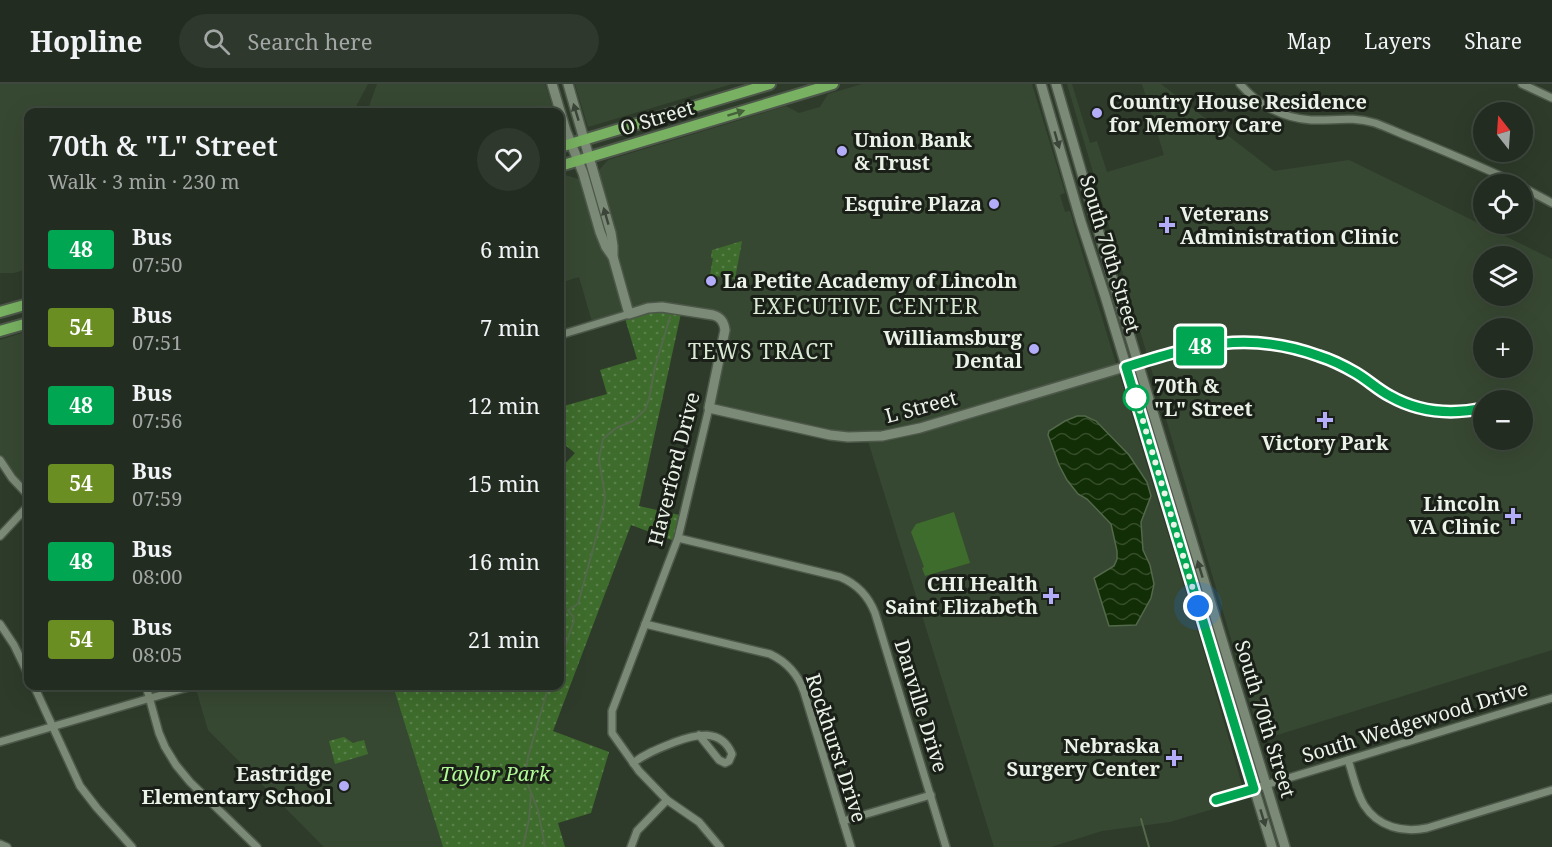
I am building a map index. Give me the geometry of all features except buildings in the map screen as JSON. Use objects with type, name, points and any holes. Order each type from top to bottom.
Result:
[{"type":"main road","points":[[552,84],[560,108]]},
{"type":"main road","points":[[568,84],[584,140],[583,159],[606,248],[613,257],[629,314]]},
{"type":"main road","name":"O Street","points":[[564,146],[770,84]]},
{"type":"main road","name":"O Street","points":[[564,165],[833,84]]},
{"type":"main road","name":"South 70th Street","points":[[1041,84],[1272,847]]},
{"type":"main road","name":"South 70th Street","points":[[1056,84],[1285,847]]},
{"type":"main road","points":[[564,121],[571,143],[583,159]]},
{"type":"main road","points":[[0,312],[24,305]]},
{"type":"main road","name":"Haverford Drive","points":[[629,314],[648,308],[666,307],[713,315],[722,320],[725,330],[710,408]]},
{"type":"main road","points":[[0,332],[24,324]]},
{"type":"main road","name":"L Street","points":[[710,408],[830,435],[856,438],[877,437],[910,431],[1138,363]]},
{"type":"street","points":[[1240,84],[1261,103],[1281,114],[1305,119],[1352,119],[1376,124],[1497,174]]},
{"type":"street","points":[[1522,84],[1552,98]]},
{"type":"street","points":[[1533,193],[1552,203]]},
{"type":"street","points":[[564,334],[629,314]]},
{"type":"street","name":"Haverford Drive","points":[[633,763],[612,733],[612,711],[678,538],[710,408]]},
{"type":"street","points":[[0,460],[24,491]]},
{"type":"street","points":[[0,536],[24,510]]},
{"type":"street","name":"Danville Drive","points":[[678,538],[840,577],[849,580],[863,591],[875,613],[946,847]]},
{"type":"street","points":[[0,624],[24,666]]},
{"type":"street","name":"Rockhurst Drive","points":[[645,624],[770,654],[791,669],[801,683],[851,847]]},
{"type":"street","points":[[36,690],[72,771],[86,794],[132,847]]},
{"type":"street","points":[[147,690],[162,740],[176,765],[190,782],[257,847]]},
{"type":"street","points":[[0,742],[178,690]]},
{"type":"street","name":"South Wedgewood Drive","points":[[1216,800],[1552,698]]},
{"type":"street","points":[[699,735],[719,760],[729,761],[731,750],[722,741],[713,736],[699,735],[650,751],[633,763],[667,800],[699,822],[720,847]]},
{"type":"street","points":[[1348,760],[1364,805],[1387,825],[1407,831],[1427,828],[1552,790]]},
{"type":"street","points":[[843,822],[931,795]]},
{"type":"street","points":[[631,847],[637,831],[667,800]]},
{"type":"street","points":[[0,844],[7,847]]},
{"type":"shaded area","points":[[0,84],[368,84],[355,108],[24,108],[24,270],[0,273]]},
{"type":"shaded area","points":[[377,84],[545,84],[553,108],[368,108]]},
{"type":"shaded area","points":[[575,84],[732,84],[588,127]]},
{"type":"shaded area","points":[[862,84],[1032,84],[1065,193],[1060,195],[1065,212],[1070,211],[1203,649],[1246,799],[1170,822],[1102,831],[1051,847],[994,847],[867,438],[709,408],[722,320],[666,307],[593,325],[579,277],[564,282],[564,175],[585,181],[612,256],[594,176],[608,160],[786,106],[799,113],[820,107],[828,94]]},
{"type":"shaded area","name":"Victory Park","points":[[1067,84],[1072,84],[1090,143],[1097,141],[1107,172],[1164,155],[1142,84],[1161,84],[1274,171],[1349,160],[1473,220],[1473,234],[1501,234],[1525,246],[1473,246],[1473,306],[1533,306],[1533,250],[1552,259],[1552,650],[1261,740]]},
{"type":"shaded area","points":[[24,332],[24,490],[0,460],[0,340]]},
{"type":"shaded area","name":"Eastridge Elementary School","points":[[196,690],[394,690],[443,847],[324,847],[208,730]]},
{"type":"green space","points":[[742,241],[735,279],[710,275],[712,250]]},
{"type":"green space","name":"Taylor Park","points":[[648,308],[682,309],[639,506],[684,516],[677,542],[631,525],[553,731],[609,752],[591,813],[558,823],[565,847],[443,847],[394,690],[564,690],[564,465],[575,453],[564,444],[564,406],[607,394],[600,370],[637,359],[624,315]]},
{"type":"green space","points":[[954,512],[970,563],[925,576],[911,532],[916,524]]},
{"type":"green space","points":[[344,737],[353,743],[364,740],[368,754],[335,764],[329,741]]},
{"type":"water","points":[[1077,416],[1085,416],[1096,421],[1129,455],[1147,482],[1151,496],[1141,522],[1143,550],[1150,565],[1154,584],[1151,598],[1136,625],[1109,626],[1094,578],[1114,566],[1117,559],[1111,524],[1087,499],[1078,494],[1067,480],[1048,435],[1049,431]]},
{"type":"waterway","points":[[564,650],[574,621],[568,610],[578,604],[603,512],[605,496],[599,459],[603,439],[616,428],[633,421],[645,410],[670,317]]},
{"type":"waterway","points":[[545,847],[538,810],[528,785],[526,772],[528,757],[547,690]]},
{"type":"waterway","points":[[523,847],[531,795]]},
{"type":"waterway","points":[[1141,819],[1149,847]]},
{"type":"bus line","name":"48","points":[[1216,800],[1254,789],[1126,367],[1202,345],[1235,342],[1272,343],[1333,361],[1389,396],[1409,405],[1449,413],[1473,411]]},
{"type":"place","name":"Country House Residence for Memory Care","points":[[1097,113]]},
{"type":"place","name":"Union Bank & Trust","points":[[842,151]]},
{"type":"place","name":"Esquire Plaza","points":[[994,204]]},
{"type":"place","name":"Veterans Administration Clinic","points":[[1167,225]]},
{"type":"place","name":"La Petite Academy of Lincoln","points":[[711,281]]},
{"type":"place","name":"Williamsburg Dental","points":[[1034,349]]},
{"type":"place","name":"70th & \"L\" Street","points":[[1136,398]]},
{"type":"place","name":"Victory Park","points":[[1325,420]]},
{"type":"place","name":"Lincoln VA Clinic","points":[[1513,516]]},
{"type":"place","name":"CHI Health Saint Elizabeth","points":[[1051,596]]},
{"type":"place","name":"Nebraska Surgery Center","points":[[1174,758]]},
{"type":"place","name":"Eastridge Elementary School","points":[[344,786]]},
{"type":"district","name":"EXECUTIVE CENTER","points":[[866,307]]},
{"type":"district","name":"TEWS TRACT","points":[[761,352]]},
{"type":"route","points":[[1136,398],[1135,394],[1198,606]]}]
